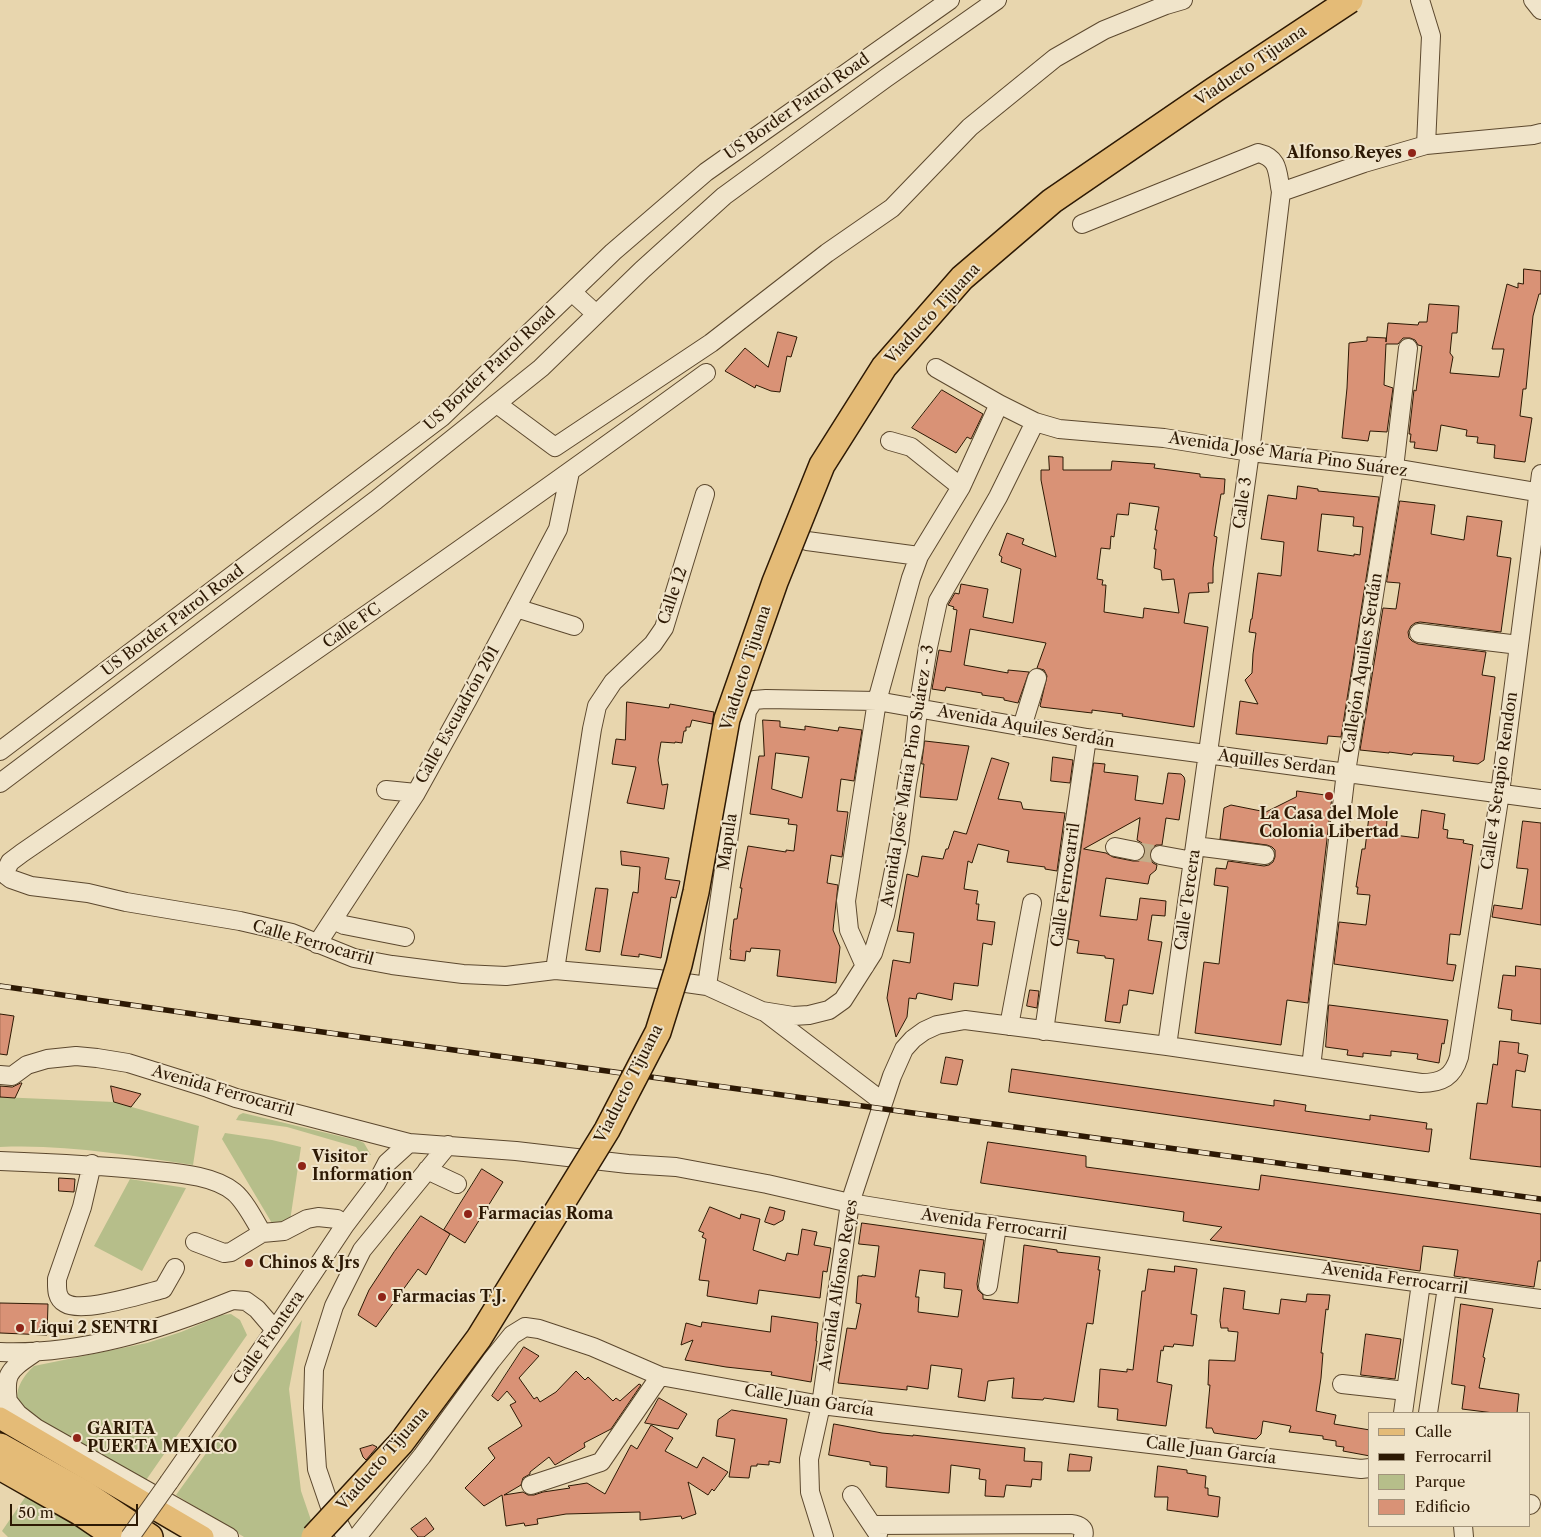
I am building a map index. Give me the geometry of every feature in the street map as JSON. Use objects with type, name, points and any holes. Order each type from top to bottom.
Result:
[{"type":"highway","name":"Viaducto Tijuana","points":[[308,1537],[392,1448],[474,1338],[583,1158],[620,1093],[651,1030],[669,969],[721,702],[747,610],[783,516],[820,441],[859,377],[932,294],[991,236],[1076,168],[1126,132],[1320,0]]},
{"type":"highway","name":"Viaducto Tijuana","points":[[314,1537],[401,1443],[479,1338],[607,1130],[658,1032],[679,965],[696,892],[727,719],[775,582],[822,465],[884,367],[962,278],[1052,202],[1214,90],[1350,0]]},
{"type":"highway","points":[[0,1446],[84,1493],[150,1537]]},
{"type":"highway","points":[[0,1467],[79,1512],[116,1537]]},
{"type":"main road","points":[[4,1409],[28,1429],[203,1537]]},
{"type":"street","name":"US Border Patrol Road","points":[[0,751],[442,417],[613,252],[706,172],[950,0]]},
{"type":"street","points":[[0,783],[376,500],[497,404],[541,368],[642,270],[724,196],[996,0]]},
{"type":"street","points":[[497,404],[555,447],[711,343],[827,253],[892,208],[970,127],[1055,58],[1104,30],[1182,0]]},
{"type":"street","points":[[1420,0],[1431,36],[1426,145]]},
{"type":"street","points":[[1533,0],[1541,10]]},
{"type":"street","points":[[1281,192],[1364,163],[1426,145],[1532,136],[1541,132]]},
{"type":"street","name":"Calle 3","points":[[1082,224],[1258,153],[1268,155],[1275,162],[1281,192],[1250,452],[1208,754]]},
{"type":"street","points":[[572,292],[596,314]]},
{"type":"street","points":[[1394,468],[1408,348]]},
{"type":"street","name":"Avenida José María Pino Suárez","points":[[936,368],[1015,413],[1059,429],[1164,438],[1250,452],[1394,468],[1540,492]]},
{"type":"street","name":"Calle FC","points":[[11,879],[7,876],[6,870],[10,862],[22,853],[339,635],[570,472],[706,373]]},
{"type":"street","points":[[865,966],[848,930],[846,901],[877,701],[911,578],[919,556],[961,488],[1015,413]]},
{"type":"street","name":"Avenida José María Pino Suárez - 3","points":[[708,986],[762,1010],[793,1016],[809,1015],[829,1010],[844,1000],[874,953],[885,915],[899,845],[918,708],[938,601],[998,497],[1015,413]]},
{"type":"street","points":[[890,441],[911,447],[961,488]]},
{"type":"street","name":"Callejón Aquiles Serdán","points":[[1311,1067],[1346,772],[1394,468]]},
{"type":"street","name":"Calle Escuadrón 201","points":[[317,944],[416,793],[468,699],[558,529],[570,472]]},
{"type":"street","name":"Calle 4 Serapio Rendon","points":[[1311,1067],[1421,1083],[1433,1083],[1451,1074],[1457,1066],[1500,793],[1541,474]]},
{"type":"street","name":"Calle 12","points":[[555,970],[592,729],[598,706],[613,682],[653,644],[664,628],[705,494]]},
{"type":"street","points":[[807,541],[919,556]]},
{"type":"street","points":[[516,608],[574,626]]},
{"type":"street","points":[[1419,633],[1519,645]]},
{"type":"street","points":[[1022,727],[1037,678]]},
{"type":"street","name":"Avenida Aquiles Serdán","points":[[754,700],[877,701],[1087,738],[1208,754]]},
{"type":"street","name":"Mapula","points":[[708,986],[747,711],[754,700]]},
{"type":"street","name":"Calle Ferrocarril","points":[[1044,1031],[1087,738]]},
{"type":"street","name":"Aquilles Serdan","points":[[1208,754],[1346,772]]},
{"type":"street","name":"Calle Tercera","points":[[1167,1046],[1208,754]]},
{"type":"street","points":[[1346,772],[1541,799]]},
{"type":"street","points":[[386,790],[416,793]]},
{"type":"street","points":[[1115,847],[1135,850]]},
{"type":"street","points":[[1160,855],[1194,853],[1265,855]]},
{"type":"street","name":"Calle Ferrocarril","points":[[11,879],[32,886],[88,893],[126,902],[292,933],[354,958],[392,965],[462,974],[506,976],[555,970],[658,979],[708,986]]},
{"type":"street","points":[[1032,903],[1009,1026],[1311,1067]]},
{"type":"street","points":[[333,920],[344,925],[406,937]]},
{"type":"street","points":[[762,1010],[883,1102]]},
{"type":"street","name":"Avenida Alfonso Reyes","points":[[824,1537],[810,1492],[809,1459],[821,1405],[850,1203],[895,1068],[904,1050],[913,1039],[936,1025],[965,1020],[1009,1026]]},
{"type":"street","name":"Avenida Ferrocarril","points":[[0,1076],[12,1076],[27,1065],[47,1059],[76,1056],[97,1058],[128,1063],[236,1098],[410,1143],[516,1151],[628,1164],[676,1167],[767,1184],[850,1203],[997,1226],[1541,1299]]},
{"type":"street","name":"Calle Frontera","points":[[130,1537],[275,1330],[345,1225],[376,1184],[387,1163],[410,1143]]},
{"type":"street","points":[[346,1537],[330,1507],[317,1469],[313,1408],[314,1368],[334,1306],[362,1250],[448,1146]]},
{"type":"street","points":[[0,1160],[92,1164],[184,1174],[215,1181],[235,1192],[248,1209],[262,1233]]},
{"type":"street","points":[[92,1164],[82,1207],[56,1279],[56,1290],[63,1303],[72,1307],[86,1307],[163,1289],[175,1268]]},
{"type":"street","points":[[427,1170],[457,1184]]},
{"type":"street","points":[[195,1242],[224,1253],[231,1252],[262,1233],[284,1230],[318,1216],[337,1219],[345,1225]]},
{"type":"street","points":[[988,1286],[997,1226]]},
{"type":"street","points":[[1403,1412],[1421,1283]]},
{"type":"street","points":[[1428,1412],[1447,1287]]},
{"type":"street","points":[[0,1352],[70,1348],[136,1334],[233,1300],[246,1300],[257,1309],[275,1330]]},
{"type":"street","name":"Calle Juan García","points":[[357,1537],[422,1456],[491,1361],[512,1335],[525,1327],[539,1328],[593,1347],[660,1376],[821,1405],[1368,1468]]},
{"type":"street","points":[[4,1409],[7,1380],[12,1368],[37,1351]]},
{"type":"street","points":[[531,1485],[601,1462],[660,1376]]},
{"type":"street","points":[[1342,1384],[1406,1391]]},
{"type":"street","points":[[28,1429],[229,1537]]},
{"type":"street","points":[[852,1495],[876,1531],[1071,1524],[1078,1525],[1084,1530],[1083,1537]]},
{"type":"green space","points":[[0,1097],[114,1102],[199,1126],[193,1165],[72,1149],[0,1147]]},
{"type":"green space","points":[[243,1113],[360,1141],[364,1143],[371,1155],[361,1155],[356,1147],[287,1127],[236,1120]]},
{"type":"green space","points":[[225,1133],[272,1140],[301,1147],[290,1221],[276,1230],[222,1139]]},
{"type":"green space","points":[[130,1179],[186,1188],[142,1271],[94,1246]]},
{"type":"green space","points":[[231,1314],[240,1320],[247,1335],[144,1483],[44,1426],[30,1417],[20,1407],[17,1396],[18,1390],[23,1379],[34,1366],[147,1343],[181,1332],[222,1315]]},
{"type":"green space","points":[[302,1320],[289,1389],[301,1491],[313,1526],[320,1537],[244,1537],[176,1495]]},
{"type":"green space","points":[[26,1496],[99,1537],[8,1537],[2,1531]]},
{"type":"building","points":[[1524,269],[1541,271],[1541,294],[1539,294],[1533,316],[1526,389],[1523,389],[1520,416],[1532,418],[1525,462],[1494,458],[1495,445],[1477,443],[1478,437],[1466,436],[1467,430],[1441,425],[1437,451],[1414,448],[1415,442],[1410,442],[1411,434],[1409,434],[1422,346],[1410,338],[1403,338],[1398,344],[1386,344],[1384,385],[1393,388],[1387,432],[1370,431],[1368,441],[1342,438],[1349,343],[1367,341],[1367,337],[1386,338],[1386,342],[1388,323],[1418,325],[1419,322],[1427,322],[1429,304],[1459,306],[1457,333],[1452,333],[1450,353],[1453,357],[1450,373],[1499,377],[1504,349],[1492,349],[1507,284],[1518,288],[1518,283],[1523,284]]},
{"type":"building","points":[[778,332],[797,337],[791,357],[787,356],[780,392],[771,391],[756,385],[755,388],[725,371],[745,348],[768,367]]},
{"type":"building","points":[[942,390],[983,414],[971,439],[967,437],[956,453],[912,428]]},
{"type":"building","points":[[1049,456],[1063,457],[1063,470],[1111,470],[1112,461],[1155,464],[1154,468],[1200,474],[1200,477],[1225,479],[1224,494],[1221,494],[1214,536],[1217,537],[1213,583],[1208,583],[1209,592],[1189,593],[1184,623],[1208,627],[1194,727],[1122,716],[1123,714],[1092,710],[1092,713],[1041,707],[1047,676],[1044,670],[1037,668],[1046,643],[970,629],[964,665],[1008,673],[1008,670],[1029,672],[1018,703],[1004,700],[1004,698],[982,695],[982,693],[946,687],[945,691],[932,689],[939,650],[951,652],[957,610],[948,605],[955,593],[959,594],[961,584],[988,589],[983,617],[1013,623],[1021,569],[1001,562],[1002,557],[999,555],[1007,533],[1024,539],[1022,544],[1056,557],[1041,480],[1041,470],[1049,470]],"holes":[[[1130,503],[1159,507],[1155,530],[1157,530],[1154,568],[1161,570],[1162,580],[1174,579],[1179,613],[1144,608],[1143,618],[1104,612],[1106,585],[1102,585],[1103,580],[1097,579],[1101,548],[1110,549],[1111,536],[1114,537],[1117,514],[1128,515]]]},
{"type":"building","points":[[1298,486],[1318,489],[1318,491],[1379,497],[1341,737],[1328,736],[1327,744],[1236,734],[1240,701],[1258,704],[1245,680],[1252,673],[1256,633],[1249,632],[1258,573],[1281,576],[1284,542],[1261,539],[1268,495],[1296,499]],"holes":[[[1322,514],[1354,517],[1353,526],[1363,527],[1360,555],[1354,554],[1354,556],[1318,551]]]},
{"type":"building","points":[[1400,501],[1435,505],[1431,534],[1464,540],[1467,516],[1502,521],[1497,556],[1511,558],[1501,632],[1420,622],[1411,626],[1408,632],[1409,638],[1418,644],[1486,652],[1482,675],[1495,677],[1484,760],[1478,764],[1453,761],[1454,756],[1413,753],[1412,755],[1360,750],[1383,608],[1396,609],[1400,583],[1387,582]]},
{"type":"building","points":[[627,702],[669,708],[670,704],[714,712],[712,724],[692,720],[690,727],[686,727],[686,731],[684,731],[682,743],[661,742],[658,760],[662,785],[668,784],[664,809],[627,803],[636,767],[612,764],[616,739],[625,740]]},
{"type":"building","points":[[763,720],[780,721],[780,727],[805,730],[805,726],[838,731],[839,727],[862,730],[854,781],[841,779],[837,811],[848,812],[842,857],[831,855],[827,883],[838,885],[833,930],[840,947],[836,983],[777,976],[780,950],[751,948],[750,952],[746,951],[745,961],[730,959],[734,919],[737,919],[742,888],[740,888],[748,846],[786,852],[786,850],[794,851],[797,825],[788,824],[789,819],[750,814],[759,756],[764,756]],"holes":[[[776,753],[809,757],[802,798],[772,789]]]},
{"type":"building","points":[[925,741],[969,746],[957,800],[920,797]]},
{"type":"building","points":[[1053,757],[1073,760],[1070,783],[1051,781]]},
{"type":"building","points":[[992,758],[1009,763],[998,799],[1021,802],[1023,809],[1065,813],[1057,871],[1045,869],[1045,867],[1007,862],[1009,851],[978,844],[972,863],[968,861],[964,889],[978,891],[976,904],[979,904],[977,920],[995,922],[992,945],[983,943],[978,986],[954,983],[952,1000],[919,993],[916,999],[909,998],[907,1017],[896,1037],[887,998],[893,960],[910,963],[914,933],[897,931],[907,874],[918,877],[922,856],[943,859],[954,831],[966,834]]},
{"type":"building","points":[[1094,763],[1105,764],[1104,772],[1138,776],[1135,800],[1163,804],[1168,773],[1181,774],[1185,781],[1179,820],[1166,818],[1162,845],[1156,845],[1150,853],[1150,859],[1157,865],[1156,870],[1150,875],[1148,884],[1106,878],[1100,916],[1137,920],[1140,898],[1166,901],[1165,916],[1152,915],[1148,940],[1162,942],[1153,994],[1129,990],[1127,1005],[1123,1005],[1120,1023],[1105,1021],[1114,959],[1105,958],[1105,956],[1077,953],[1079,941],[1068,939]],"holes":[[[1140,818],[1137,840],[1145,847],[1143,858],[1139,861],[1113,857],[1106,853],[1084,849]]]},
{"type":"building","points":[[1297,791],[1332,796],[1308,1003],[1287,1000],[1281,1045],[1195,1033],[1204,962],[1219,964],[1228,887],[1214,885],[1216,868],[1226,869],[1228,861],[1264,866],[1273,862],[1275,857],[1275,850],[1267,845],[1220,839],[1224,808],[1231,805],[1266,812],[1296,797]]},
{"type":"building","points":[[1422,810],[1445,814],[1443,829],[1448,830],[1447,838],[1464,840],[1463,843],[1473,845],[1460,935],[1450,934],[1447,964],[1456,965],[1453,981],[1334,964],[1339,922],[1366,925],[1370,895],[1357,894],[1358,887],[1356,887],[1362,849],[1365,849],[1369,816],[1387,819],[1386,834],[1418,838]]},
{"type":"building","points":[[1523,821],[1541,823],[1541,925],[1492,917],[1494,905],[1522,909],[1528,869],[1517,868]]},
{"type":"building","points":[[621,851],[669,858],[665,879],[680,881],[676,898],[671,897],[661,958],[639,954],[639,957],[621,955],[633,892],[638,893],[640,867],[622,865]]},
{"type":"building","points":[[596,888],[608,889],[600,952],[586,950]]},
{"type":"building","points":[[1516,966],[1541,969],[1541,1024],[1511,1020],[1512,1010],[1498,1008],[1503,975],[1515,976]]},
{"type":"building","points":[[1030,990],[1039,991],[1037,1008],[1027,1006]]},
{"type":"building","points":[[1329,1005],[1448,1020],[1439,1063],[1417,1059],[1418,1054],[1391,1051],[1391,1056],[1363,1053],[1363,1057],[1347,1055],[1348,1050],[1326,1047]]},
{"type":"building","points":[[0,1014],[14,1016],[7,1055],[0,1054]]},
{"type":"building","points":[[1500,1041],[1519,1043],[1518,1053],[1528,1055],[1525,1072],[1516,1070],[1512,1107],[1541,1110],[1541,1167],[1470,1159],[1477,1103],[1487,1104],[1493,1064],[1497,1065]]},
{"type":"building","points":[[946,1057],[963,1060],[957,1085],[941,1083]]},
{"type":"building","points":[[1012,1069],[1274,1106],[1274,1100],[1306,1105],[1305,1111],[1370,1120],[1370,1115],[1427,1123],[1426,1129],[1432,1129],[1429,1152],[1009,1092]]},
{"type":"building","points":[[22,1083],[15,1098],[0,1097],[0,1086],[12,1087]]},
{"type":"building","points":[[111,1086],[141,1094],[131,1107],[114,1102]]},
{"type":"building","points":[[988,1142],[1086,1156],[1086,1167],[1259,1190],[1261,1175],[1541,1214],[1541,1261],[1538,1261],[1534,1287],[1454,1276],[1458,1250],[1423,1246],[1420,1271],[1210,1240],[1222,1227],[1183,1221],[1184,1212],[981,1183]]},
{"type":"building","name":"Farmacias Roma","points":[[482,1169],[503,1182],[465,1243],[444,1230]]},
{"type":"building","points":[[59,1178],[75,1179],[74,1192],[59,1191]]},
{"type":"building","points":[[710,1207],[740,1219],[741,1214],[760,1219],[753,1250],[785,1261],[787,1253],[798,1255],[802,1229],[817,1232],[814,1245],[831,1248],[827,1272],[823,1271],[820,1298],[759,1290],[757,1304],[707,1296],[709,1281],[699,1280],[706,1239],[702,1237],[704,1233],[699,1231]]},
{"type":"building","points":[[770,1207],[785,1211],[783,1220],[774,1225],[765,1222]]},
{"type":"building","points":[[421,1216],[450,1234],[426,1275],[418,1269],[376,1327],[358,1315],[369,1290]]},
{"type":"building","points":[[862,1223],[984,1240],[977,1284],[978,1290],[983,1295],[983,1299],[1018,1303],[1024,1245],[1057,1250],[1057,1252],[1100,1257],[1093,1324],[1087,1323],[1074,1402],[1044,1398],[1043,1400],[1012,1398],[1014,1378],[988,1381],[985,1401],[958,1397],[962,1369],[931,1365],[928,1389],[907,1386],[907,1390],[838,1383],[847,1328],[856,1329],[861,1304],[856,1303],[858,1276],[875,1277],[879,1246],[859,1244]],"holes":[[[920,1270],[945,1273],[944,1288],[962,1290],[958,1317],[918,1312],[919,1297],[916,1297]]]},
{"type":"building","points":[[1175,1266],[1197,1269],[1191,1314],[1197,1315],[1193,1346],[1174,1344],[1173,1347],[1164,1346],[1163,1351],[1161,1350],[1157,1382],[1172,1385],[1166,1426],[1117,1420],[1118,1409],[1098,1407],[1100,1369],[1127,1372],[1127,1369],[1133,1370],[1142,1291],[1145,1291],[1148,1269],[1174,1272]]},
{"type":"building","points":[[1224,1288],[1245,1291],[1243,1309],[1279,1314],[1281,1299],[1306,1302],[1307,1294],[1330,1295],[1328,1310],[1326,1309],[1321,1353],[1323,1353],[1321,1378],[1316,1411],[1336,1415],[1334,1424],[1368,1430],[1368,1456],[1343,1451],[1344,1447],[1336,1446],[1336,1441],[1323,1439],[1323,1436],[1289,1432],[1291,1426],[1263,1421],[1261,1434],[1256,1439],[1214,1433],[1212,1428],[1206,1428],[1210,1385],[1208,1385],[1209,1360],[1235,1361],[1238,1332],[1228,1331],[1228,1328],[1221,1328],[1220,1321]]},
{"type":"building","points":[[0,1303],[48,1304],[47,1335],[0,1333]]},
{"type":"building","points":[[1461,1304],[1493,1309],[1479,1388],[1519,1394],[1517,1412],[1486,1412],[1462,1409],[1465,1386],[1452,1384]]},
{"type":"building","points":[[772,1316],[818,1323],[811,1382],[771,1375],[772,1372],[685,1360],[693,1340],[681,1345],[686,1323],[701,1327],[702,1322],[770,1332]]},
{"type":"building","points":[[1366,1334],[1401,1339],[1395,1379],[1361,1375]]},
{"type":"building","points":[[524,1347],[539,1356],[519,1378],[534,1399],[537,1397],[540,1402],[556,1392],[576,1371],[585,1380],[588,1377],[613,1401],[616,1398],[620,1401],[639,1384],[641,1385],[611,1429],[584,1443],[585,1447],[555,1465],[549,1457],[523,1478],[521,1485],[504,1495],[523,1492],[528,1495],[534,1495],[587,1483],[605,1494],[631,1445],[637,1449],[651,1425],[673,1438],[665,1451],[697,1468],[703,1457],[728,1472],[714,1491],[712,1489],[708,1495],[688,1482],[696,1514],[682,1519],[681,1516],[640,1520],[640,1512],[566,1514],[537,1519],[538,1524],[525,1526],[524,1523],[506,1526],[502,1495],[484,1506],[465,1488],[495,1458],[488,1448],[522,1426],[510,1405],[516,1402],[507,1391],[498,1401],[492,1396]]},
{"type":"building","points":[[659,1398],[687,1414],[678,1429],[645,1423]]},
{"type":"building","points":[[732,1410],[787,1419],[780,1463],[769,1461],[769,1465],[757,1464],[757,1466],[751,1466],[749,1478],[729,1477],[735,1439],[716,1436],[718,1420]]},
{"type":"building","points":[[834,1424],[882,1433],[1025,1448],[1024,1461],[1042,1462],[1041,1480],[1032,1479],[1031,1487],[1006,1485],[1004,1497],[985,1496],[986,1480],[979,1479],[980,1469],[951,1465],[949,1493],[886,1487],[887,1467],[829,1455]]},
{"type":"building","points":[[373,1445],[377,1447],[366,1460],[360,1449]]},
{"type":"building","points":[[1070,1454],[1092,1457],[1090,1471],[1068,1471]]},
{"type":"building","points":[[1158,1466],[1187,1470],[1187,1473],[1206,1476],[1205,1488],[1208,1488],[1208,1495],[1220,1497],[1218,1517],[1167,1510],[1168,1497],[1155,1497]]},
{"type":"building","points":[[426,1518],[434,1529],[424,1537],[418,1537],[411,1529]]},
{"type":"tunnel","points":[[1135,851],[1160,855]]},
{"type":"railway","points":[[0,986],[235,1020],[1541,1199]]},
{"type":"place","name":"Alfonso Reyes","points":[[1412,153]]},
{"type":"place","name":"La Casa del Mole Colonia Libertad","points":[[1329,796]]},
{"type":"place","name":"Visitor Information","points":[[302,1166]]},
{"type":"place","name":"Farmacias Roma","points":[[468,1214]]},
{"type":"place","name":"Chinos & Jrs","points":[[249,1263]]},
{"type":"place","name":"Farmacias T.J.","points":[[382,1297]]},
{"type":"place","name":"Liqui 2 SENTRI","points":[[20,1328]]},
{"type":"place","name":"GARITA PUERTA MEXICO","points":[[77,1438]]}]
